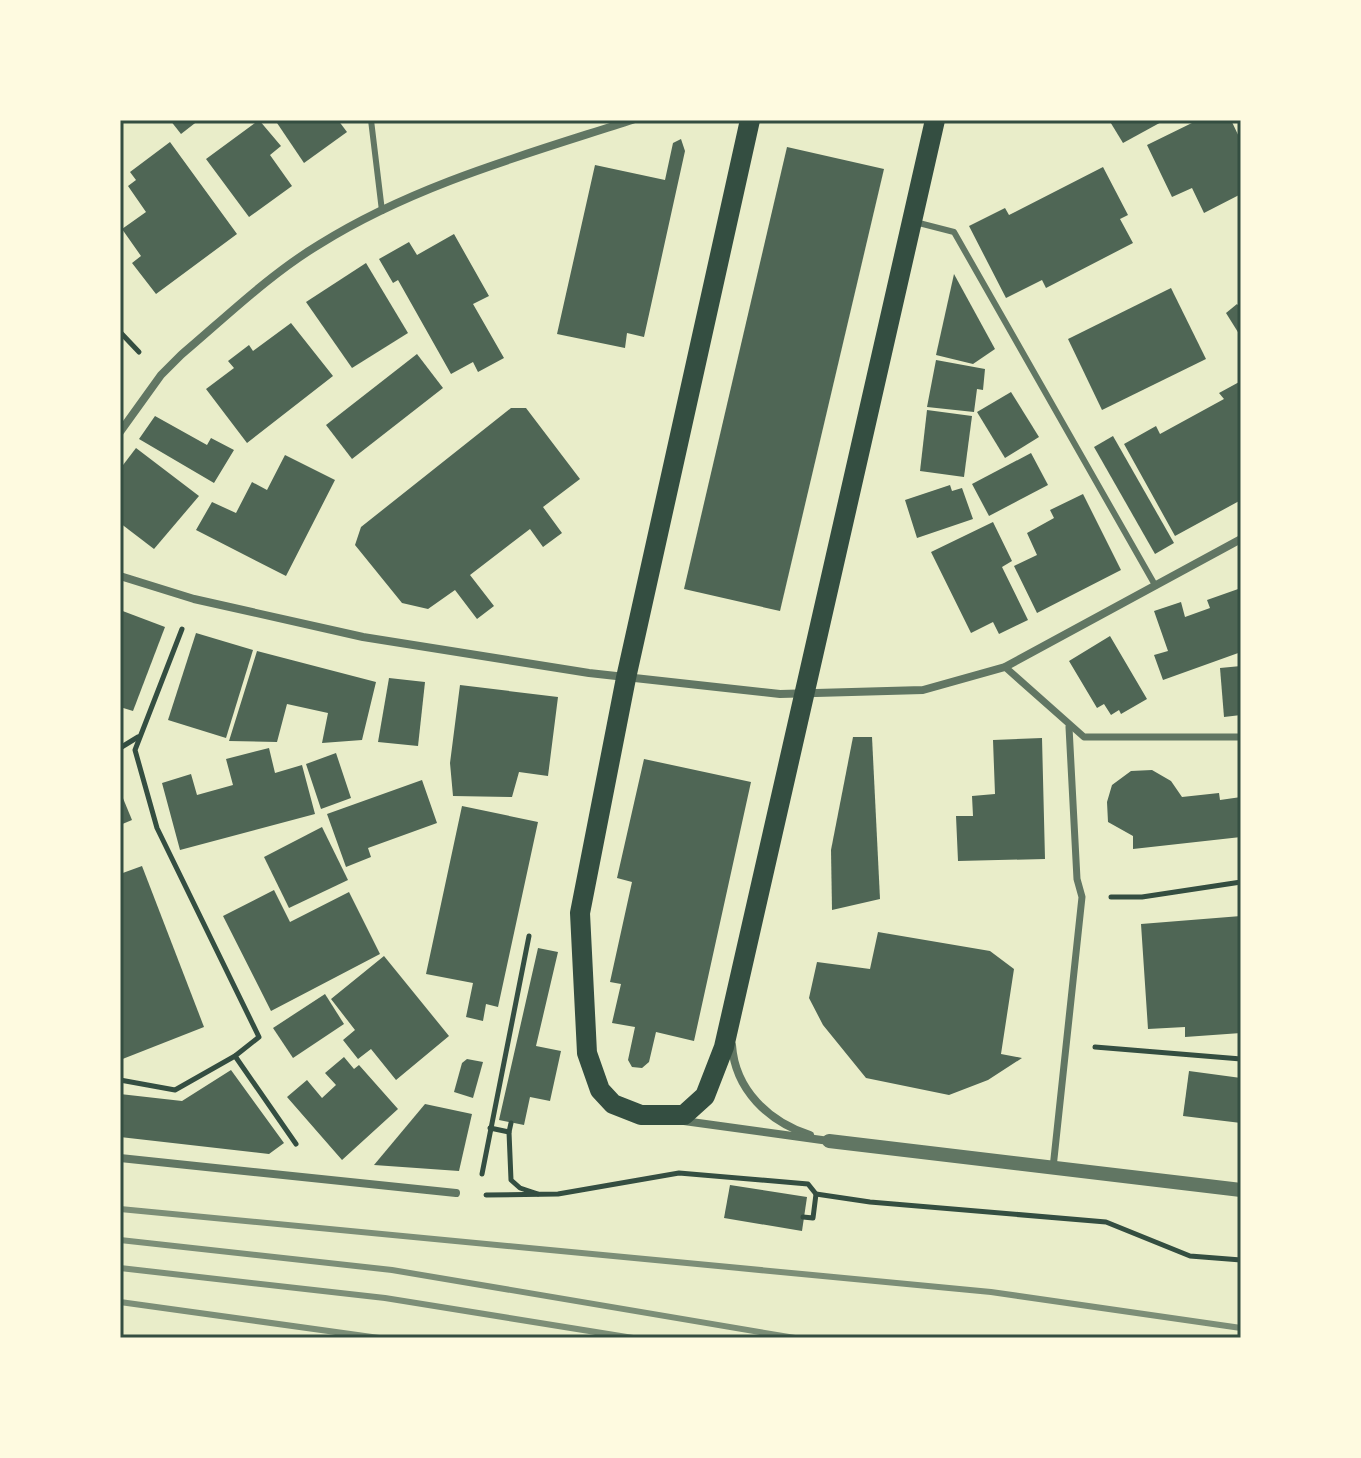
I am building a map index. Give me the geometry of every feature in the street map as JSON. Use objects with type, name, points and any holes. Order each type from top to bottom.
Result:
[{"type":"main road","points":[[750,120],[626,678],[582,900],[581,969],[587,1053],[593,1075],[613,1104],[641,1115],[684,1115],[705,1096],[716,1074],[806,693],[935,120]]},
{"type":"street","points":[[120,432],[161,375],[181,355],[318,245],[382,211],[470,175],[632,120]]},
{"type":"street","points":[[120,576],[194,599],[363,637],[626,678],[780,694],[923,690],[1005,667],[1241,539]]},
{"type":"street","points":[[1005,667],[1069,727],[1088,737],[1241,737]]},
{"type":"street","points":[[1053,1168],[1082,897],[1077,879],[1069,727]]},
{"type":"street","points":[[731,1015],[733,1056],[750,1094],[775,1119],[829,1141]]},
{"type":"street","points":[[641,1115],[829,1141],[1241,1190]]},
{"type":"street","points":[[120,1158],[456,1193]]},
{"type":"lane","points":[[371,120],[382,211]]},
{"type":"lane","points":[[912,221],[954,232],[1155,585]]},
{"type":"path","points":[[120,1080],[175,1090],[235,1056],[259,1037],[157,828],[135,750],[194,599]]},
{"type":"path","points":[[120,748],[138,737]]},
{"type":"path","points":[[1082,897],[1142,897],[1241,882]]},
{"type":"path","points":[[478,1195],[529,936]]},
{"type":"path","points":[[1066,1045],[1241,1059]]},
{"type":"path","points":[[235,1056],[320,1179]]},
{"type":"path","points":[[511,1123],[511,1180],[520,1188],[543,1195]]},
{"type":"path","points":[[490,1128],[509,1132]]},
{"type":"path","points":[[456,1193],[543,1195],[679,1173],[808,1184],[816,1194],[870,1202],[1106,1222],[1190,1256],[1241,1260]]},
{"type":"path","points":[[803,1217],[813,1218],[816,1194]]},
{"type":"building","points":[[170,120],[199,120],[181,134]]},
{"type":"building","points":[[259,120],[281,146],[270,155],[292,186],[249,217],[206,159]]},
{"type":"building","points":[[275,120],[338,120],[347,132],[304,163]]},
{"type":"building","points":[[1109,120],[1165,120],[1123,143]]},
{"type":"building","points":[[1198,120],[1231,120],[1241,141],[1241,194],[1204,213],[1192,188],[1172,197],[1147,145]]},
{"type":"building","points":[[681,139],[685,151],[644,337],[627,333],[625,348],[557,334],[595,165],[665,180],[673,143]]},
{"type":"building","points":[[170,142],[237,234],[156,294],[132,263],[141,256],[122,229],[146,212],[128,186],[136,180],[130,172]]},
{"type":"building","points":[[787,147],[884,169],[780,611],[684,589]]},
{"type":"building","points":[[1103,167],[1128,215],[1120,219],[1133,243],[1046,288],[1042,280],[1006,298],[969,226],[1005,208],[1009,215]]},
{"type":"building","points":[[454,234],[489,296],[473,304],[504,358],[478,372],[473,362],[451,374],[398,280],[393,283],[379,259],[409,242],[417,255]]},
{"type":"building","points":[[366,263],[408,333],[352,368],[306,302]]},
{"type":"building","points":[[954,274],[995,349],[973,364],[936,355]]},
{"type":"building","points":[[1171,288],[1206,359],[1102,410],[1068,339]]},
{"type":"building","points":[[1237,304],[1241,309],[1241,337],[1226,313]]},
{"type":"building","points":[[291,323],[333,376],[247,443],[206,389],[234,368],[228,361],[249,345],[253,351]]},
{"type":"building","points":[[417,354],[443,388],[352,459],[326,425]]},
{"type":"building","points":[[936,360],[985,369],[983,390],[977,389],[974,412],[927,407]]},
{"type":"building","points":[[1241,381],[1241,500],[1175,536],[1124,444],[1156,426],[1160,434],[1224,399],[1219,393]]},
{"type":"building","points":[[1011,392],[1039,437],[1005,458],[977,412]]},
{"type":"building","points":[[511,408],[526,408],[580,479],[543,507],[562,533],[543,547],[530,529],[470,575],[494,606],[477,619],[455,590],[428,609],[402,603],[355,545],[361,527]]},
{"type":"building","points":[[927,410],[972,416],[964,477],[920,471]]},
{"type":"building","points":[[155,416],[207,445],[211,438],[234,450],[214,483],[139,439]]},
{"type":"building","points":[[1113,436],[1174,543],[1155,554],[1094,447]]},
{"type":"building","points":[[136,448],[199,496],[154,549],[120,523],[120,469]]},
{"type":"building","points":[[1031,453],[1048,485],[989,516],[972,484]]},
{"type":"building","points":[[285,455],[335,480],[286,576],[196,530],[212,502],[236,513],[252,482],[267,490]]},
{"type":"building","points":[[950,485],[952,491],[962,488],[973,519],[917,538],[905,500]]},
{"type":"building","points":[[1083,494],[1121,570],[1037,613],[1014,566],[1037,555],[1027,533],[1054,518],[1050,510]]},
{"type":"building","points":[[993,522],[1012,561],[1002,567],[1028,620],[999,634],[993,622],[971,633],[931,552]]},
{"type":"building","points":[[1241,588],[1241,652],[1163,680],[1154,655],[1168,651],[1154,611],[1181,602],[1185,617],[1210,608],[1207,600]]},
{"type":"building","points":[[120,610],[165,627],[133,711],[120,707]]},
{"type":"building","points":[[196,633],[253,650],[226,738],[168,720]]},
{"type":"building","points":[[1110,636],[1147,699],[1121,714],[1119,710],[1111,715],[1104,704],[1097,708],[1069,661]]},
{"type":"building","points":[[257,651],[376,682],[362,740],[322,743],[328,713],[287,704],[277,742],[229,741]]},
{"type":"building","points":[[1241,666],[1241,715],[1224,717],[1220,668]]},
{"type":"building","points":[[389,678],[425,682],[418,746],[378,742]]},
{"type":"building","points":[[460,685],[558,697],[548,776],[519,772],[512,797],[453,796],[450,763]]},
{"type":"building","points":[[853,737],[872,737],[880,899],[832,910],[831,850]]},
{"type":"building","points":[[1042,738],[1045,859],[958,861],[956,816],[973,816],[972,796],[995,794],[993,740]]},
{"type":"building","points":[[269,748],[275,773],[302,765],[315,814],[180,850],[162,783],[191,774],[197,795],[233,785],[226,759]]},
{"type":"building","points":[[336,753],[351,798],[321,809],[306,764]]},
{"type":"building","points":[[644,759],[751,782],[694,1041],[656,1032],[649,1062],[642,1068],[632,1067],[628,1060],[635,1027],[612,1023],[621,984],[610,982],[632,882],[617,878]]},
{"type":"building","points":[[1152,770],[1171,781],[1182,797],[1219,793],[1220,800],[1241,797],[1241,837],[1133,849],[1133,836],[1108,822],[1107,802],[1112,785],[1131,771]]},
{"type":"building","points":[[422,780],[437,823],[368,848],[371,857],[346,867],[327,814]]},
{"type":"building","points":[[120,791],[132,820],[120,825]]},
{"type":"building","points":[[462,806],[538,822],[498,1007],[486,1004],[483,1021],[466,1017],[473,983],[426,974]]},
{"type":"building","points":[[322,827],[348,880],[289,908],[264,857]]},
{"type":"building","points":[[142,866],[204,1027],[120,1060],[120,874]]},
{"type":"building","points":[[274,890],[290,922],[349,892],[380,954],[271,1011],[223,916]]},
{"type":"building","points":[[1241,916],[1241,1033],[1185,1037],[1185,1027],[1148,1029],[1141,924]]},
{"type":"building","points":[[878,932],[990,951],[1014,969],[1001,1054],[1022,1058],[988,1080],[949,1095],[866,1078],[823,1025],[809,998],[817,962],[870,969]]},
{"type":"building","points":[[538,948],[558,952],[536,1046],[561,1051],[550,1101],[530,1097],[524,1125],[499,1120]]},
{"type":"building","points":[[384,956],[449,1036],[396,1080],[371,1049],[358,1059],[343,1040],[355,1030],[331,999]]},
{"type":"building","points":[[325,994],[344,1024],[293,1058],[273,1028]]},
{"type":"building","points":[[344,1057],[354,1069],[359,1065],[398,1109],[342,1160],[287,1097],[307,1080],[322,1098],[336,1085],[325,1073]]},
{"type":"building","points":[[467,1059],[483,1062],[473,1098],[454,1092],[462,1063]]},
{"type":"building","points":[[231,1070],[284,1143],[269,1154],[120,1137],[120,1094],[182,1101]]},
{"type":"building","points":[[1189,1071],[1241,1078],[1241,1123],[1183,1116]]},
{"type":"building","points":[[425,1104],[472,1114],[459,1171],[374,1165]]},
{"type":"building","points":[[730,1185],[807,1197],[802,1231],[724,1218]]},
{"type":"railway","points":[[120,1209],[991,1292],[1241,1328]]},
{"type":"railway","points":[[120,1240],[392,1270],[795,1338]]},
{"type":"railway","points":[[120,1268],[385,1298],[633,1338]]},
{"type":"railway","points":[[120,1302],[379,1338]]}]
